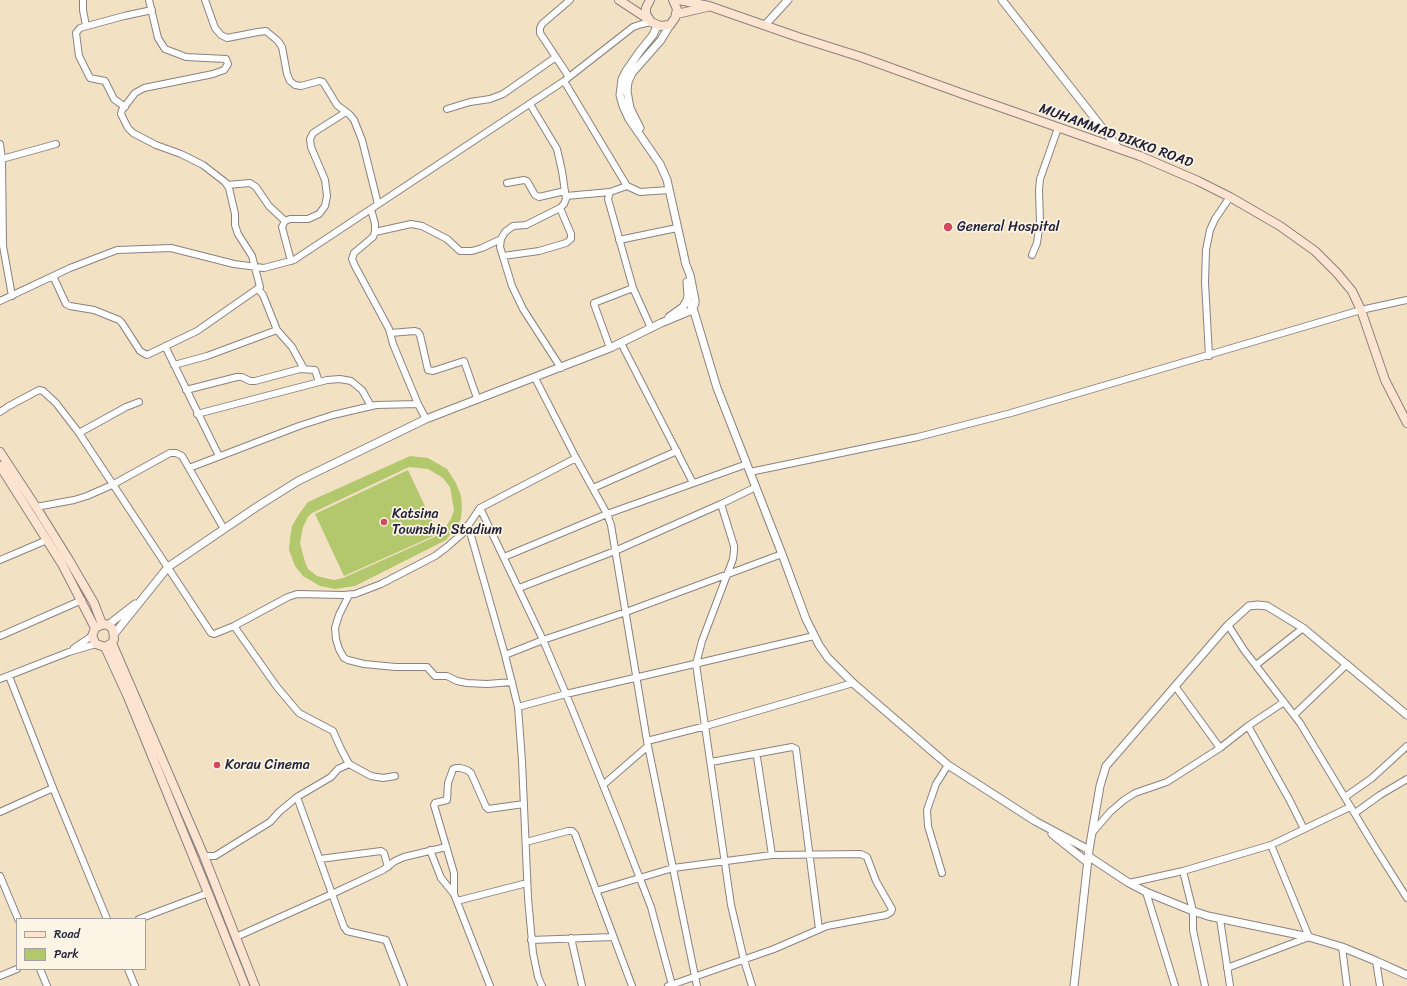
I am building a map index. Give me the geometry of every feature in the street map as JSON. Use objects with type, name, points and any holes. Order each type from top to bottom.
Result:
[{"type":"main road","points":[[619,0],[652,22],[665,26],[670,24],[677,14],[677,9],[673,0]]},
{"type":"main road","points":[[650,0],[646,8],[652,22]]},
{"type":"main road","name":"MUHAMMAD DIKKO ROAD","points":[[679,0],[709,6],[798,38],[861,57],[1140,156],[1230,197],[1280,226],[1316,251],[1352,291],[1361,310],[1385,380],[1407,423]]},
{"type":"main road","points":[[677,14],[709,6]]},
{"type":"main road","points":[[0,452],[36,507],[94,604],[100,628],[96,644],[108,645],[114,639],[115,634],[111,627],[100,628]]},
{"type":"main road","points":[[0,466],[100,628]]},
{"type":"main road","points":[[108,645],[204,856],[255,986]]},
{"type":"main road","points":[[108,645],[245,986]]},
{"type":"street","points":[[83,0],[86,26]]},
{"type":"street","points":[[150,0],[158,38],[165,49],[186,57],[226,59],[228,64],[224,70],[213,74],[144,88],[135,94],[121,114],[128,128],[133,133],[156,145],[181,154],[203,166],[218,175],[227,185],[235,214],[236,226],[242,240],[252,256],[259,284],[258,289],[263,295],[277,330],[292,347],[304,369]]},
{"type":"street","points":[[205,0],[215,28],[221,35],[226,38],[258,32],[270,33],[282,47],[287,74],[290,81],[295,85],[301,86],[319,81],[323,82],[336,105],[354,120],[362,140],[378,204]]},
{"type":"street","points":[[569,77],[540,33],[540,28],[542,24],[570,0]]},
{"type":"street","points":[[765,25],[788,0]]},
{"type":"street","points":[[1002,0],[1118,148]]},
{"type":"street","points":[[125,107],[114,99],[105,81],[90,78],[79,56],[76,32],[80,28],[86,26],[152,10]]},
{"type":"street","points":[[0,302],[70,268],[117,250],[171,248],[234,264],[264,268],[291,261],[564,82],[633,27],[652,22],[653,35],[626,71],[622,78],[620,89],[622,106],[629,119],[646,141]]},
{"type":"street","points":[[661,323],[683,307],[687,300],[688,290],[685,262],[669,190],[660,164],[646,141],[630,108],[627,91],[628,82],[632,73],[661,40],[670,24]]},
{"type":"street","points":[[447,109],[470,102],[490,99],[504,94],[556,57]]},
{"type":"street","points":[[564,82],[627,186],[640,192],[669,190]]},
{"type":"street","points":[[530,104],[557,149],[566,199],[560,208],[526,225],[512,226],[505,232],[501,239],[500,247],[512,286],[523,309],[561,368]]},
{"type":"street","points":[[291,261],[282,227],[285,221],[290,219],[308,219],[319,214],[325,206],[327,196],[325,180],[311,147],[310,139],[313,133],[346,112]]},
{"type":"street","points":[[1032,254],[1037,243],[1040,222],[1040,179],[1058,128]]},
{"type":"street","points":[[0,144],[2,159],[3,246],[12,296]]},
{"type":"street","points":[[2,159],[56,144]]},
{"type":"street","points":[[508,183],[524,180],[527,181],[534,196],[539,197],[566,193],[610,192],[627,186]]},
{"type":"street","points":[[227,185],[250,183],[256,187],[269,206],[285,221]]},
{"type":"street","points":[[610,192],[608,199],[633,288],[651,328]]},
{"type":"street","points":[[1209,356],[1205,282],[1206,250],[1210,230],[1215,219],[1230,197]]},
{"type":"street","points":[[503,256],[539,251],[566,243],[571,239],[571,234],[560,208]]},
{"type":"street","points":[[371,209],[375,224],[375,232],[373,237],[354,253],[352,259],[387,324],[393,344],[418,404],[426,419]]},
{"type":"street","points":[[375,232],[411,224],[422,226],[447,239],[460,251],[472,251],[501,239]]},
{"type":"street","points":[[619,240],[677,228]]},
{"type":"street","points":[[115,634],[168,567],[258,506],[298,482],[426,419],[477,398],[561,368],[610,348],[661,323],[685,314],[693,308],[695,300],[690,275],[685,262]]},
{"type":"street","points":[[53,276],[66,304],[94,310],[119,320],[140,352],[144,354],[149,354],[198,331],[258,289]]},
{"type":"street","points":[[610,348],[594,303],[633,288]]},
{"type":"street","points":[[687,300],[693,308],[717,388],[806,619],[814,636],[828,658],[853,683],[948,765],[1129,883],[1146,892],[1193,911],[1220,919],[1310,937],[1342,947],[1407,975]]},
{"type":"street","points":[[750,472],[918,437],[1011,413],[1209,356],[1361,310],[1407,300]]},
{"type":"street","points":[[174,365],[207,356],[277,330]]},
{"type":"street","points":[[390,333],[418,332],[428,370],[433,371],[464,361],[477,398]]},
{"type":"street","points":[[621,343],[693,483]]},
{"type":"street","points":[[165,346],[219,456]]},
{"type":"street","points":[[186,390],[237,377],[255,381],[288,371],[304,369],[316,371],[318,382]]},
{"type":"street","points":[[535,378],[607,514],[611,525],[648,744],[697,986]]},
{"type":"street","points":[[198,414],[318,382],[340,379],[351,381],[362,390],[371,406]]},
{"type":"street","points":[[0,412],[36,391],[43,391],[56,403],[79,433],[211,633],[216,633],[234,626],[288,597],[297,594],[349,595],[382,584],[435,556],[456,540],[480,508],[576,458]]},
{"type":"street","points":[[79,433],[139,402]]},
{"type":"street","points":[[189,468],[299,426],[333,415],[371,406],[393,403],[418,404]]},
{"type":"street","points":[[593,488],[677,451]]},
{"type":"street","points":[[36,507],[87,496],[112,485],[170,453],[176,452],[182,456],[224,529]]},
{"type":"street","points":[[504,557],[607,514],[747,464]]},
{"type":"street","points":[[519,588],[615,551],[756,487]]},
{"type":"street","points":[[721,504],[734,546],[733,559],[702,642],[696,664],[731,905],[744,960],[752,986]]},
{"type":"street","points":[[480,508],[543,640],[603,785],[640,878],[650,907],[670,985],[774,949],[819,929],[838,923],[886,915],[891,912],[892,909],[876,881],[865,855],[772,855],[673,868],[640,878],[596,892]]},
{"type":"street","points":[[468,525],[505,655],[518,707],[522,761],[527,883],[533,953],[538,977],[542,986]]},
{"type":"street","points":[[0,560],[47,540]]},
{"type":"street","points":[[505,655],[543,640],[726,576],[782,554]]},
{"type":"street","points":[[349,595],[339,615],[335,628],[336,639],[344,658],[364,664],[396,667],[427,667],[435,676],[447,676],[457,681],[467,683],[487,684],[512,682]]},
{"type":"street","points":[[0,636],[82,600]]},
{"type":"street","points":[[69,652],[100,628],[140,601]]},
{"type":"street","points":[[1074,986],[1088,856],[1100,786],[1106,766],[1228,625],[1249,606],[1267,606],[1303,628],[1407,715]]},
{"type":"street","points":[[1228,625],[1300,723],[1407,898]]},
{"type":"street","points":[[234,626],[277,687],[299,713],[333,731],[349,764],[371,776],[382,778],[395,776]]},
{"type":"street","points":[[1256,665],[1303,628]]},
{"type":"street","points":[[518,707],[566,694],[814,636]]},
{"type":"street","points":[[0,679],[69,652],[96,644]]},
{"type":"street","points":[[1294,715],[1347,664]]},
{"type":"street","points":[[9,676],[107,918]]},
{"type":"street","points":[[603,785],[648,744],[853,683]]},
{"type":"street","points":[[1175,686],[1220,748]]},
{"type":"street","points":[[1092,832],[1110,812],[1134,793],[1168,782],[1220,748],[1248,726],[1284,702]]},
{"type":"street","points":[[1248,726],[1282,785],[1304,830]]},
{"type":"street","points":[[1345,798],[1372,778],[1407,746]]},
{"type":"street","points":[[711,762],[792,747],[796,749],[808,854],[819,929]]},
{"type":"street","points":[[755,755],[757,757],[772,855]]},
{"type":"street","points":[[204,856],[215,856],[250,835],[270,822],[279,812],[297,797],[331,778],[338,770],[349,764]]},
{"type":"street","points":[[942,873],[929,833],[927,810],[936,784],[948,765]]},
{"type":"street","points":[[490,986],[456,901],[454,894],[454,873],[434,805],[435,803],[447,800],[448,783],[453,769],[456,768],[467,770],[471,773],[486,807],[524,804]]},
{"type":"street","points":[[1354,813],[1407,779]]},
{"type":"street","points":[[0,812],[53,788]]},
{"type":"street","points":[[297,797],[344,927],[347,931],[386,940],[404,986]]},
{"type":"street","points":[[1129,883],[1183,871],[1271,845],[1350,807]]},
{"type":"street","points":[[1034,821],[1088,856]]},
{"type":"street","points":[[526,842],[568,831],[572,831],[575,834],[632,986]]},
{"type":"street","points":[[1271,845],[1310,937]]},
{"type":"street","points":[[236,937],[332,894],[388,866],[395,860],[446,847]]},
{"type":"street","points":[[430,850],[441,878],[454,894]]},
{"type":"street","points":[[320,859],[381,851],[384,853],[388,866]]},
{"type":"street","points":[[1183,871],[1193,911],[1193,930],[1205,986]]},
{"type":"street","points":[[0,876],[18,918]]},
{"type":"street","points":[[456,901],[527,883]]},
{"type":"street","points":[[1146,892],[1175,986]]},
{"type":"street","points":[[142,918],[208,893]]},
{"type":"street","points":[[1220,919],[1230,986]]},
{"type":"street","points":[[532,940],[613,937]]},
{"type":"street","points":[[1227,968],[1310,937]]},
{"type":"street","points":[[571,938],[582,986]]},
{"type":"street","points":[[1342,947],[1347,986]]},
{"type":"street","points":[[1376,961],[1380,986]]},
{"type":"street","points":[[0,976],[16,968]]},
{"type":"street","points":[[40,970],[47,986]]},
{"type":"street","points":[[128,970],[135,986]]},
{"type":"green space","points":[[410,456],[428,458],[447,469],[456,483],[461,496],[462,506],[461,519],[446,540],[355,586],[335,589],[320,586],[303,576],[295,566],[289,550],[292,526],[308,502]],"holes":[[[409,467],[428,469],[443,478],[450,487],[454,510],[451,519],[441,534],[343,578],[334,580],[317,576],[308,569],[300,543],[303,527],[308,517],[312,513]]]},
{"type":"green space","points":[[408,470],[438,534],[344,576],[315,514]]},
{"type":"place","name":"General Hospital","points":[[948,227]]},
{"type":"place","name":"Katsina Township Stadium","points":[[384,522]]},
{"type":"place","name":"Korau Cinema","points":[[217,765]]}]
